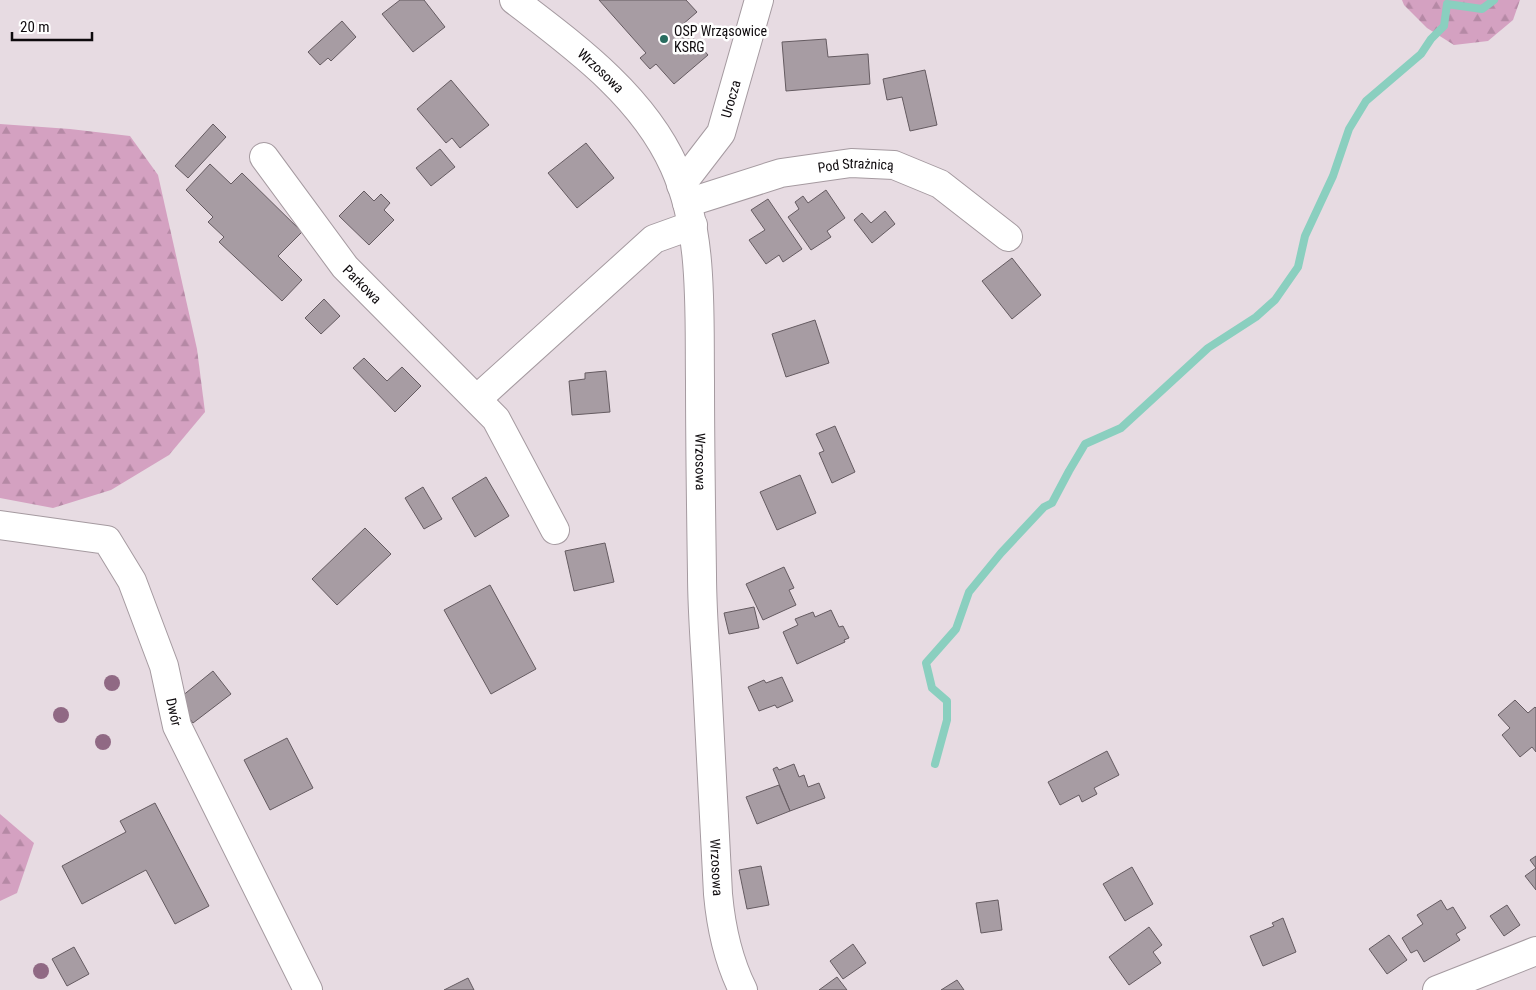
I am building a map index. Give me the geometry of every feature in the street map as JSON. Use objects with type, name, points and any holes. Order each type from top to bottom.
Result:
[{"type":"street","name":"Wrzosowa","points":[[514,0],[587,57],[633,104],[653,130],[673,164],[687,205],[699,297],[702,577],[718,894],[727,951],[743,990]]},
{"type":"street","name":"Urocza","points":[[687,205],[721,133],[759,0]]},
{"type":"street","name":"Parkowa","points":[[264,157],[345,267],[496,419],[555,530]]},
{"type":"street","name":"Pod Strażnicą","points":[[687,205],[781,173],[851,163],[894,165],[940,184],[1008,237]]},
{"type":"street","points":[[477,398],[654,238],[687,205]]},
{"type":"street","name":"Dwór","points":[[0,525],[107,540],[132,581],[164,666],[177,726],[304,983]]},
{"type":"street","points":[[1437,990],[1536,951]]},
{"type":"green space","points":[[1402,0],[1520,0],[1513,20],[1488,41],[1454,45],[1427,28],[1404,5]]},
{"type":"green space","points":[[0,124],[130,136],[158,175],[197,349],[205,412],[169,455],[111,490],[53,508],[0,498]]},
{"type":"green space","points":[[0,814],[34,843],[17,893],[0,901]]},
{"type":"building","points":[[400,0],[424,0],[445,27],[413,52],[382,14]]},
{"type":"building","name":"OSP Wrząsowice KSRG","points":[[599,0],[686,0],[697,12],[682,25],[708,55],[674,84],[656,64],[650,69],[640,58],[646,53]]},
{"type":"building","points":[[342,21],[356,37],[331,61],[328,58],[320,65],[308,52]]},
{"type":"building","points":[[826,39],[828,57],[868,54],[870,84],[786,91],[782,42]]},
{"type":"building","points":[[925,70],[937,125],[910,131],[902,97],[887,100],[883,79]]},
{"type":"building","points":[[451,80],[489,125],[460,148],[452,138],[446,143],[417,109]]},
{"type":"building","points":[[213,124],[226,137],[188,178],[175,166]]},
{"type":"building","points":[[586,143],[614,178],[577,208],[548,173]]},
{"type":"building","points":[[440,149],[455,167],[431,186],[416,168]]},
{"type":"building","points":[[210,164],[231,184],[242,173],[302,232],[278,256],[302,280],[282,301],[219,242],[224,237],[208,222],[213,217],[186,190]]},
{"type":"building","points":[[826,190],[845,218],[827,231],[831,237],[811,250],[788,217],[799,209],[795,202],[803,196],[808,203]]},
{"type":"building","points":[[364,191],[374,201],[381,194],[390,203],[384,210],[394,220],[369,245],[339,216]]},
{"type":"building","points":[[768,199],[802,249],[783,262],[779,255],[766,264],[749,240],[765,230],[751,210]]},
{"type":"building","points":[[885,211],[895,224],[872,243],[854,220],[862,213],[871,223]]},
{"type":"building","points":[[1012,258],[1041,295],[1012,319],[982,281]]},
{"type":"building","points":[[324,299],[340,316],[321,334],[305,318]]},
{"type":"building","points":[[815,320],[829,363],[786,377],[772,334]]},
{"type":"building","points":[[364,358],[387,381],[402,367],[421,386],[395,412],[353,368]]},
{"type":"building","points":[[606,371],[610,412],[572,415],[569,381],[585,379],[585,373]]},
{"type":"building","points":[[835,426],[855,472],[832,483],[819,453],[824,451],[816,434]]},
{"type":"building","points":[[800,475],[816,513],[777,530],[760,492]]},
{"type":"building","points":[[486,477],[509,516],[475,537],[452,498]]},
{"type":"building","points":[[423,487],[442,519],[424,529],[405,498]]},
{"type":"building","points":[[365,528],[391,554],[337,605],[312,579]]},
{"type":"building","points":[[605,543],[614,582],[574,591],[565,551]]},
{"type":"building","points":[[784,567],[794,588],[789,590],[796,605],[763,620],[746,584]]},
{"type":"building","points":[[490,585],[536,669],[491,694],[444,610]]},
{"type":"building","points":[[754,607],[759,628],[729,634],[724,613]]},
{"type":"building","points":[[831,610],[839,627],[843,626],[849,638],[844,640],[845,642],[797,664],[783,632],[798,625],[795,619],[813,612],[815,617]]},
{"type":"building","points":[[213,671],[231,694],[193,723],[176,701]]},
{"type":"building","points":[[782,677],[793,701],[777,708],[775,705],[759,711],[748,687],[764,680],[766,683]]},
{"type":"building","points":[[1515,700],[1528,713],[1536,708],[1536,752],[1532,747],[1520,757],[1502,735],[1510,728],[1498,715]]},
{"type":"building","points":[[287,738],[313,788],[270,810],[244,760]]},
{"type":"building","points":[[1107,751],[1119,775],[1094,788],[1097,794],[1082,802],[1079,795],[1060,805],[1048,782]]},
{"type":"building","points":[[794,764],[799,777],[804,775],[808,787],[819,783],[825,798],[790,811],[773,769],[777,767],[779,770]]},
{"type":"building","points":[[779,785],[790,811],[757,824],[746,797]]},
{"type":"building","points":[[155,803],[209,906],[175,924],[146,870],[82,904],[62,866],[126,832],[120,821]]},
{"type":"building","points":[[1536,856],[1536,868],[1530,860]]},
{"type":"building","points":[[761,866],[769,905],[747,909],[739,870]]},
{"type":"building","points":[[1132,867],[1153,904],[1125,921],[1103,884]]},
{"type":"building","points":[[1536,868],[1536,890],[1525,876]]},
{"type":"building","points":[[998,900],[1002,930],[981,933],[976,903]]},
{"type":"building","points":[[1441,900],[1447,910],[1453,907],[1466,928],[1456,934],[1460,940],[1424,962],[1417,950],[1411,953],[1402,938],[1423,924],[1417,915]]},
{"type":"building","points":[[1507,905],[1520,925],[1504,936],[1490,916]]},
{"type":"building","points":[[1283,918],[1296,952],[1263,966],[1250,936],[1274,926],[1272,923]]},
{"type":"building","points":[[1149,927],[1162,945],[1153,952],[1161,963],[1129,985],[1109,957]]},
{"type":"building","points":[[1389,935],[1407,960],[1387,974],[1369,949]]},
{"type":"building","points":[[853,944],[866,963],[843,979],[830,961]]},
{"type":"building","points":[[74,947],[89,974],[67,986],[52,959]]},
{"type":"building","points":[[837,977],[847,990],[819,990]]},
{"type":"building","points":[[468,978],[474,990],[444,990]]},
{"type":"building","points":[[957,980],[964,990],[941,990]]},
{"type":"waterway","points":[[935,764],[947,720],[947,701],[932,688],[926,663],[956,629],[969,592],[1001,553],[1044,507],[1052,503],[1085,444],[1121,428],[1208,348],[1256,317],[1275,300],[1298,267],[1305,236],[1333,176],[1349,129],[1366,101],[1421,54],[1431,39],[1444,26],[1447,4],[1482,9],[1494,0]]},
{"type":"place","name":"OSP Wrząsowice KSRG","points":[[664,39]]}]
